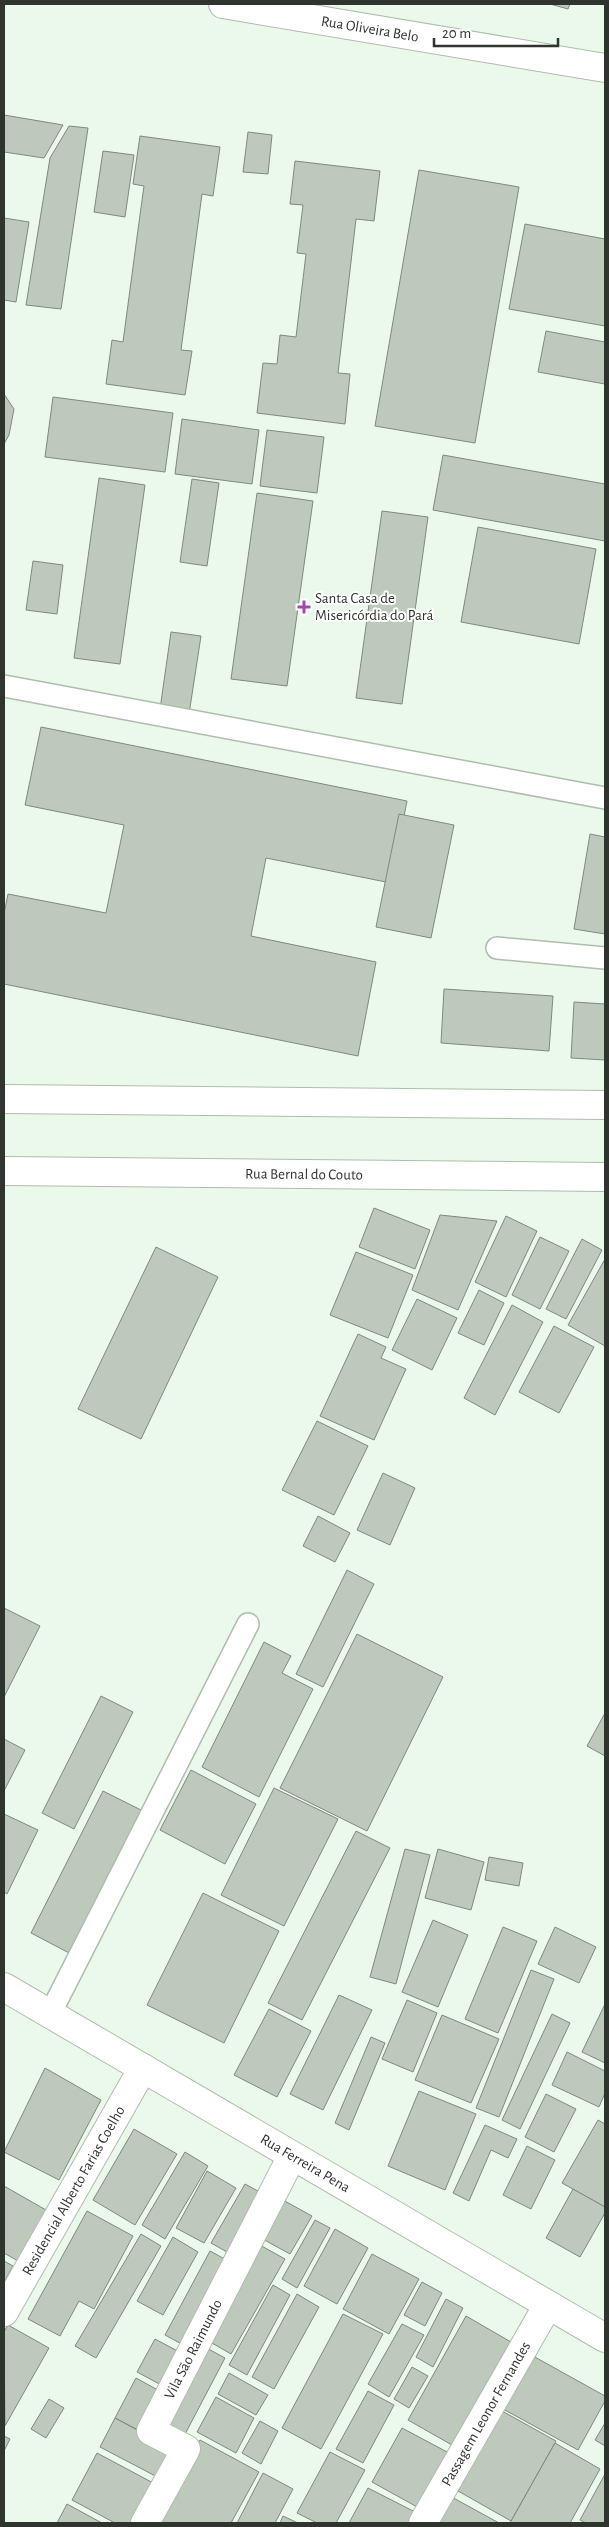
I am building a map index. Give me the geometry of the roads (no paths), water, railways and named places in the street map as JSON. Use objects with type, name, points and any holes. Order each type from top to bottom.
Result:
[{"type":"street","name":"Rua Oliveira Belo","points":[[223,4],[605,68]]},
{"type":"street","points":[[4,1099],[605,1105]]},
{"type":"street","name":"Rua Bernal do Couto","points":[[4,1171],[605,1177]]},
{"type":"street","name":"Rua Ferreira Pena","points":[[4,1988],[605,2338]]},
{"type":"street","name":"Residencial Alberto Farias Coelho","points":[[4,2312],[143,2068]]},
{"type":"street","name":"Vila São Raimundo","points":[[145,2523],[186,2449],[151,2431],[292,2156]]},
{"type":"street","name":"Passagem Leonor Fernandes","points":[[423,2523],[548,2305]]},
{"type":"lane","points":[[4,686],[605,798]]},
{"type":"lane","points":[[497,948],[605,958]]},
{"type":"lane","points":[[50,2014],[248,1624]]},
{"type":"place","name":"Santa Casa de Misericórdia do Pará","points":[[304,607]]}]
